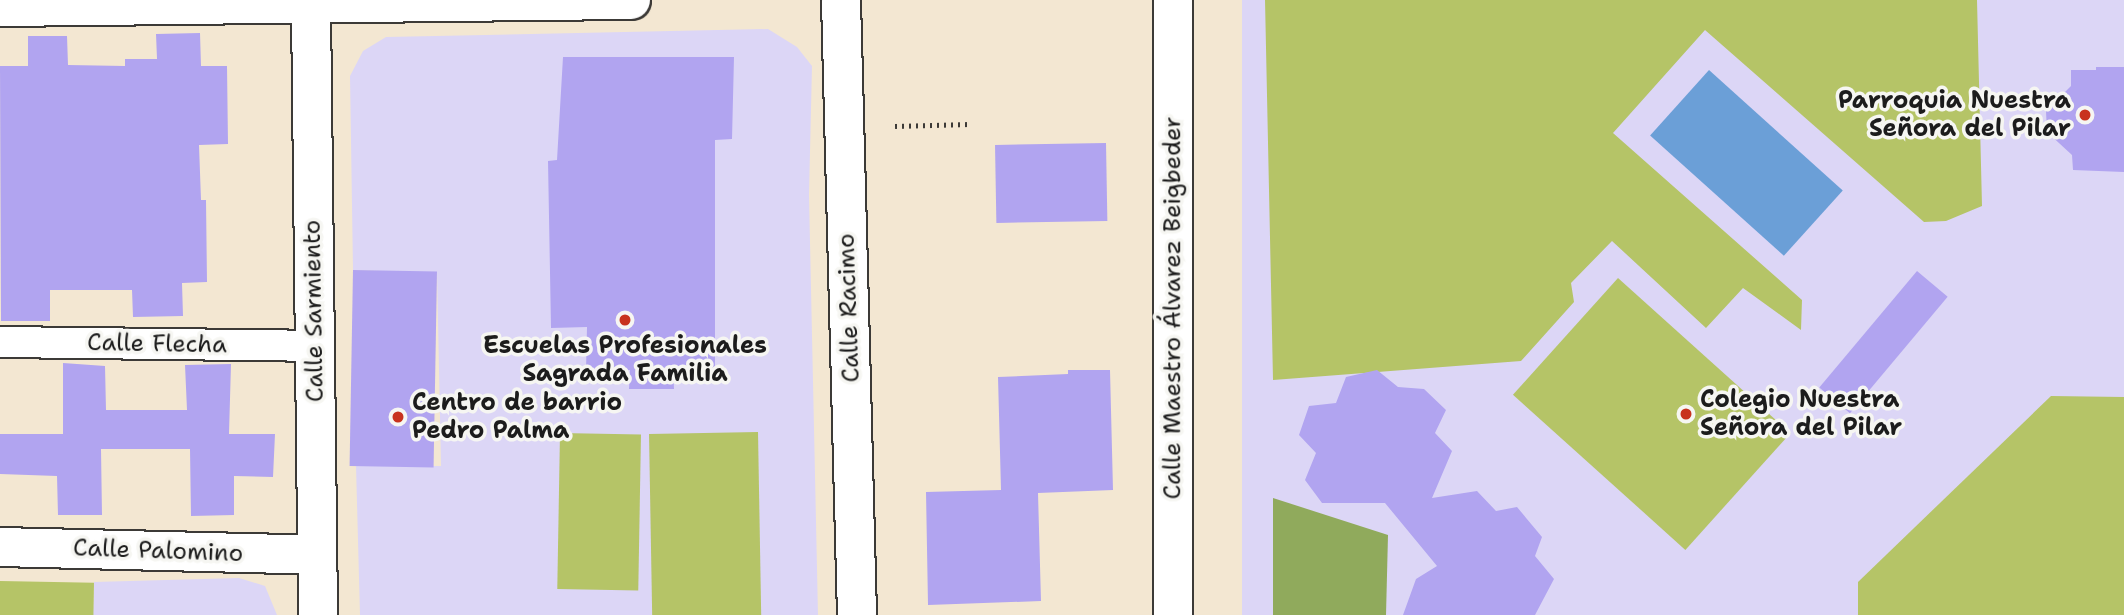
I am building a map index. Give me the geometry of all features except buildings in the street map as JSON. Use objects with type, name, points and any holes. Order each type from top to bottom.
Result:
[{"type":"street","points":[[0,7],[135,4],[311,7],[631,0]]},
{"type":"street","name":"Calle Racimo","points":[[841,0],[857,615]]},
{"type":"street","name":"Calle Maestro Álvarez Beigbeder","points":[[1173,0],[1173,615]]},
{"type":"street","name":"Calle Sarmiento","points":[[311,7],[318,615]]},
{"type":"street","name":"Calle Flecha","points":[[0,342],[314,346]]},
{"type":"street","name":"Calle Palomino","points":[[0,547],[317,555]]},
{"type":"path","points":[[895,126],[970,124]]},
{"type":"shaded area","name":"Colegio Nuestra Señora del Pilar","points":[[1242,0],[2124,0],[2124,615],[1242,615]]},
{"type":"shaded area","name":"Escuelas Profesionales Sagrada Familia","points":[[768,29],[797,47],[812,66],[809,195],[818,615],[360,615],[356,466],[441,466],[437,273],[353,270],[350,76],[363,51],[386,37]]},
{"type":"shaded area","points":[[239,578],[265,586],[277,615],[93,615],[94,582]]},
{"type":"green space","points":[[1265,0],[1977,0],[1982,206],[1946,221],[1924,222],[1705,30],[1613,133],[1802,300],[1801,330],[1743,288],[1706,328],[1612,241],[1571,283],[1574,302],[1521,361],[1273,380]]},
{"type":"green space","points":[[1618,278],[1790,433],[1685,550],[1513,395]]},
{"type":"green space","points":[[2051,396],[2124,397],[2124,615],[1858,615],[1858,582]]},
{"type":"green space","points":[[758,432],[761,615],[652,615],[649,434]]},
{"type":"green space","points":[[560,433],[641,434],[638,590],[557,589]]},
{"type":"green space","points":[[1273,498],[1388,535],[1386,615],[1273,615]]},
{"type":"green space","points":[[0,581],[94,583],[93,615],[0,615]]},
{"type":"water","points":[[1709,70],[1843,190],[1784,256],[1650,135]]},
{"type":"place","name":"Parroquia Nuestra Señora del Pilar","points":[[2085,115]]},
{"type":"place","name":"Escuelas Profesionales Sagrada Familia","points":[[625,320]]},
{"type":"place","name":"Colegio Nuestra Señora del Pilar","points":[[1686,414]]},
{"type":"place","name":"Centro de barrio Pedro Palma","points":[[398,417]]}]
